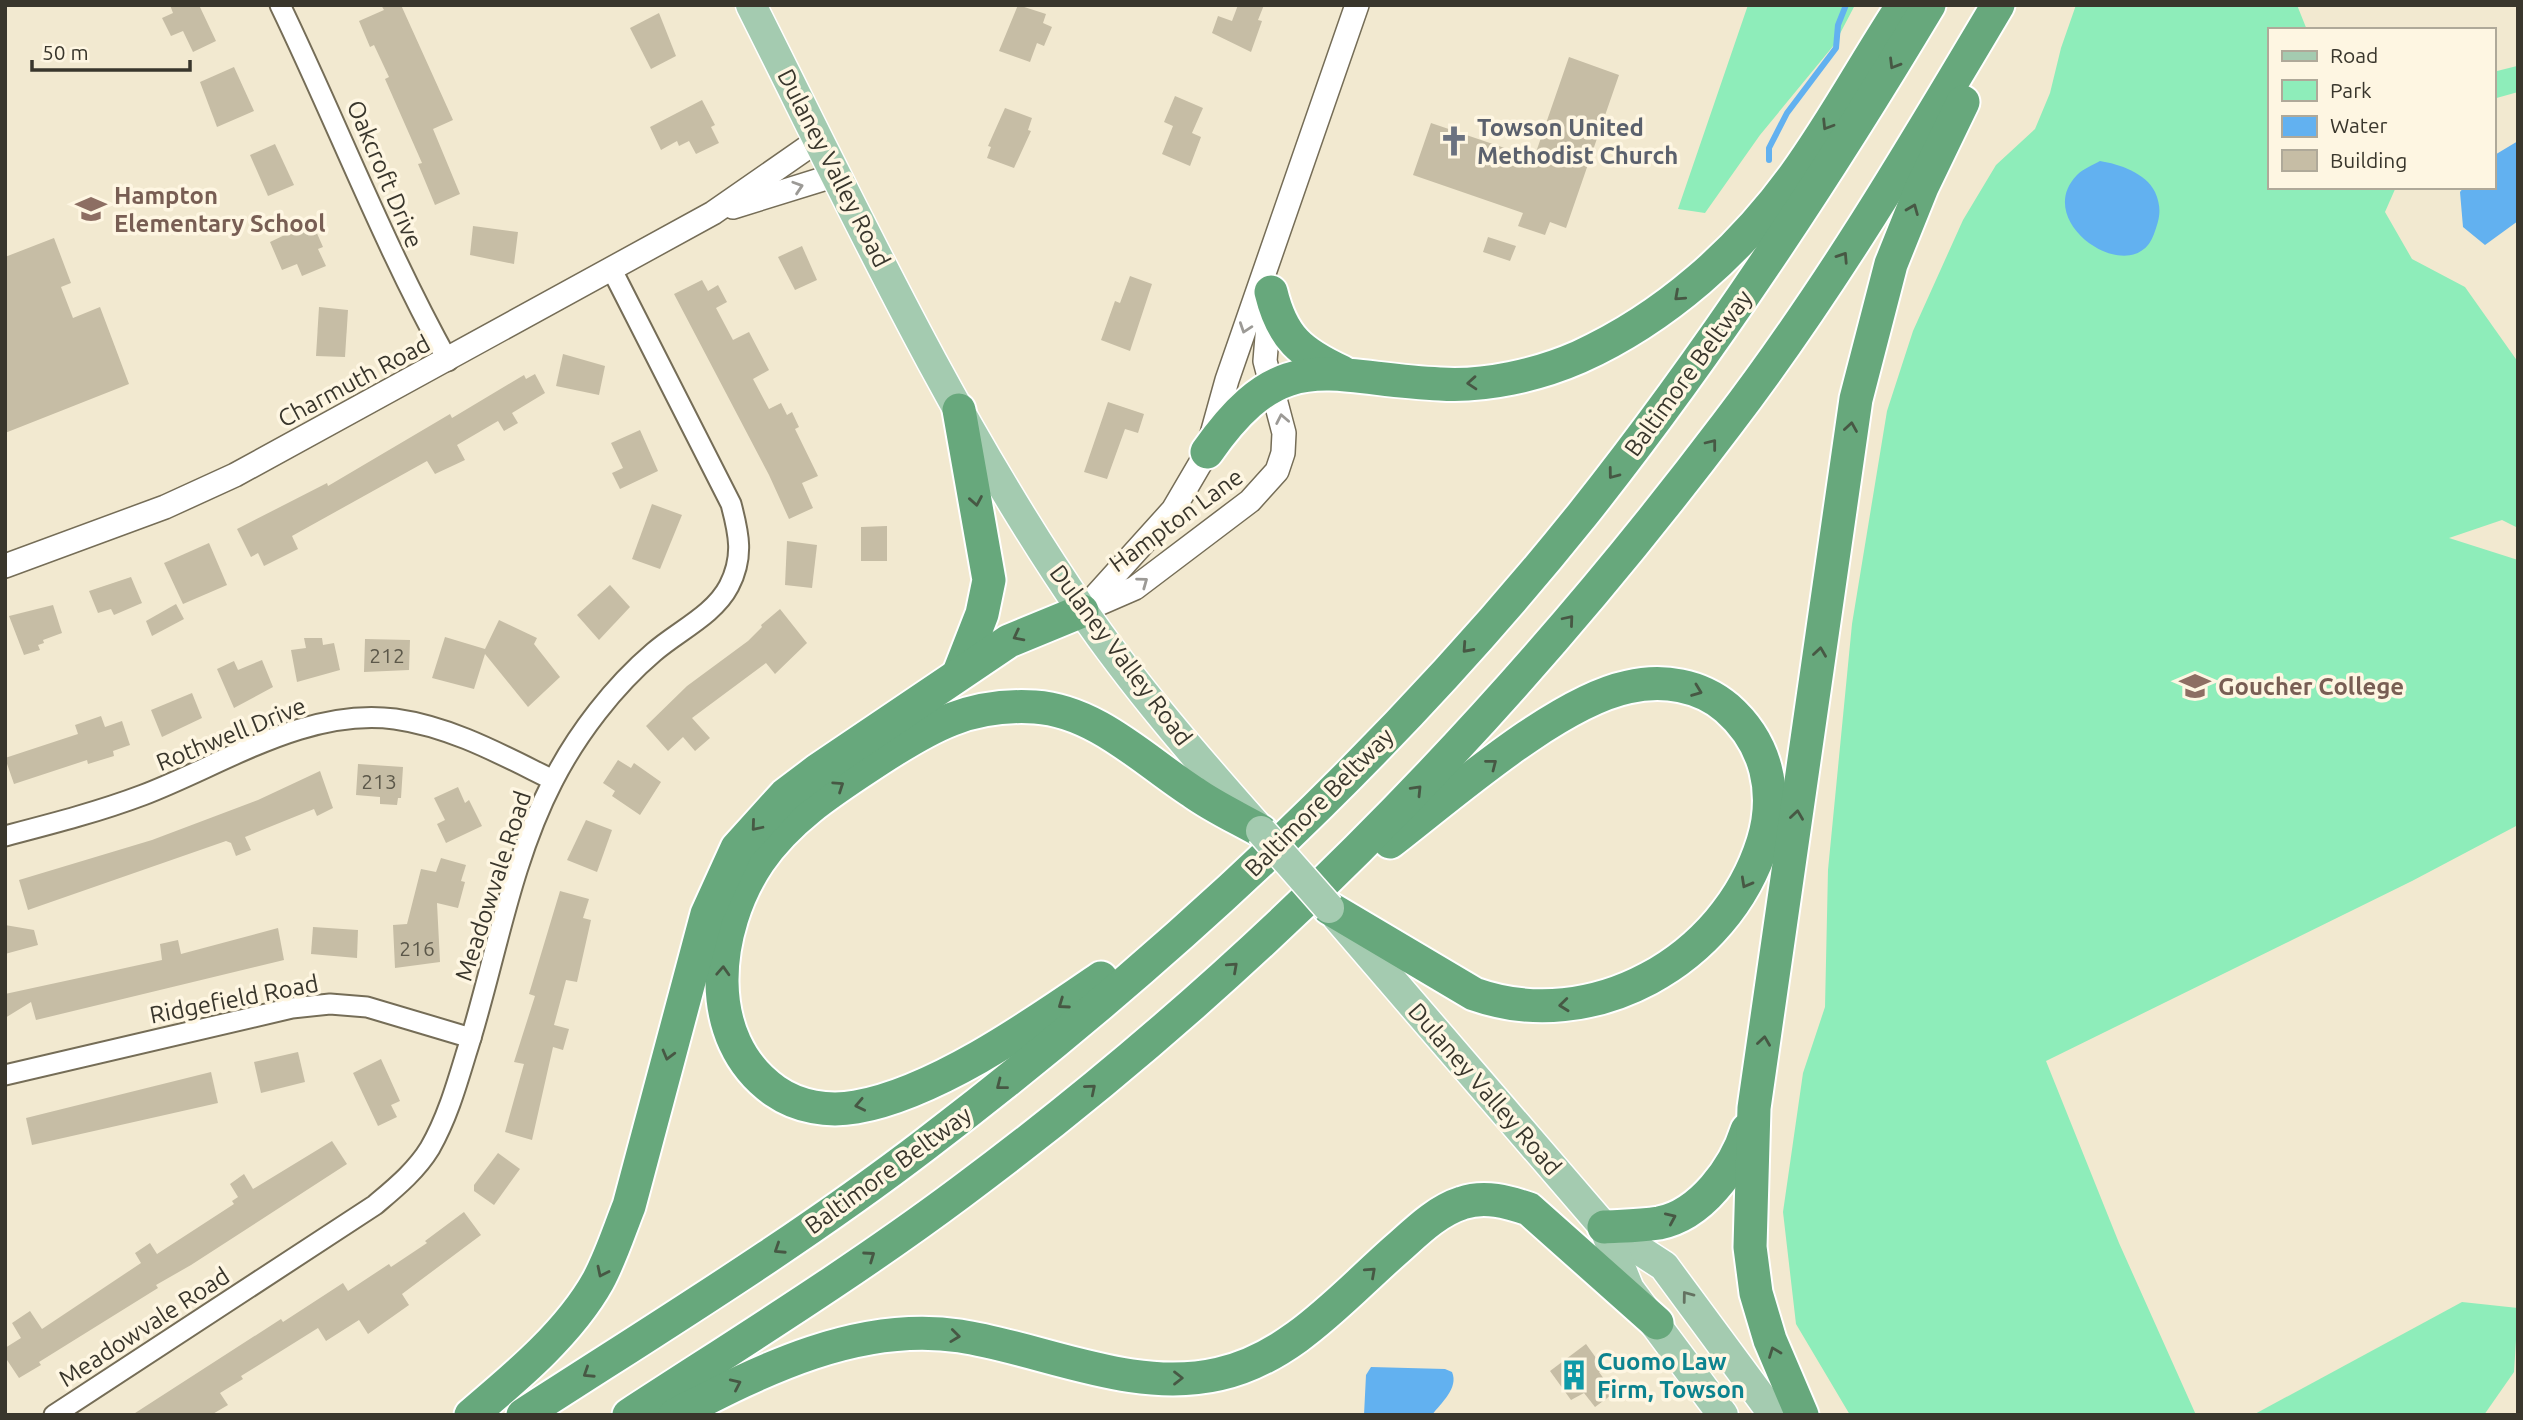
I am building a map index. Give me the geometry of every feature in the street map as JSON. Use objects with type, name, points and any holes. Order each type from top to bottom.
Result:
[{"type":"highway","points":[[1207,452],[1229,421],[1249,401],[1270,386],[1302,375],[1342,372],[1443,385],[1488,382],[1577,358],[1622,336],[1664,309],[1757,222],[1796,174],[1903,5]]},
{"type":"highway","name":"Baltimore Beltway","points":[[523,1415],[796,1238],[924,1146],[1031,1062],[1240,882],[1414,707],[1582,515],[1765,268],[1851,136],[1929,5]]},
{"type":"highway","points":[[629,1415],[830,1284],[961,1192],[1185,1011],[1282,924],[1377,832],[1502,698],[1626,554],[1722,432],[1815,299],[1903,164],[1998,5]]},
{"type":"highway","points":[[1802,1415],[1770,1340],[1756,1293],[1749,1234],[1754,1108],[1856,399],[1891,264],[1922,187],[2011,5]]},
{"type":"highway","points":[[1271,292],[1277,318],[1285,332],[1315,360],[1342,372]]},
{"type":"highway","points":[[959,410],[989,580],[982,614],[959,673]]},
{"type":"highway","points":[[471,1415],[517,1374],[575,1313],[597,1283],[629,1206],[707,914],[737,848],[785,795],[959,673],[1009,640],[1082,611]]},
{"type":"highway","points":[[1282,924],[1512,748],[1601,696],[1626,687],[1676,684],[1718,700],[1736,716],[1763,757],[1770,782],[1768,825],[1753,871],[1723,919],[1673,965],[1611,995],[1571,1005],[1539,1007],[1504,1003],[1474,994],[1390,959],[1329,908]]},
{"type":"highway","points":[[1240,882],[1052,1012],[949,1071],[895,1096],[854,1108],[823,1109],[801,1105],[760,1080],[733,1043],[722,994],[723,960],[731,922],[758,863],[798,816],[921,731],[955,716],[979,710],[1037,707],[1062,713],[1108,733],[1204,786],[1261,831]]},
{"type":"highway","points":[[1604,1227],[1661,1223],[1683,1213],[1705,1197],[1741,1149],[1754,1108]]},
{"type":"highway","points":[[675,1415],[811,1353],[852,1340],[889,1335],[921,1333],[959,1336],[1152,1378],[1185,1379],[1218,1375],[1272,1355],[1304,1331],[1423,1225],[1447,1209],[1465,1202],[1486,1199],[1506,1201],[1529,1209],[1657,1323]]},
{"type":"main road","name":"Dulaney Valley Road","points":[[751,5],[959,410],[1082,611],[1132,678],[1204,786]]},
{"type":"main road","points":[[1261,831],[1329,908]]},
{"type":"main road","name":"Dulaney Valley Road","points":[[1390,959],[1604,1227],[1629,1289],[1657,1323],[1723,1415]]},
{"type":"main road","name":"Dulaney Valley Road","points":[[1604,1227],[1664,1266],[1774,1415]]},
{"type":"street","name":"Oakcroft Drive","points":[[280,5],[324,95],[391,253],[448,361]]},
{"type":"street","name":"Hampton Lane","points":[[1082,611],[1173,510],[1207,452],[1227,380],[1357,5]]},
{"type":"street","name":"Charmuth Road","points":[[5,566],[141,516],[235,475],[448,361],[713,213],[818,140]]},
{"type":"street","name":"Charmuth Road","points":[[713,213],[836,175]]},
{"type":"street","name":"Hampton Lane","points":[[1082,611],[1135,588],[1266,486],[1277,471],[1283,453],[1284,433],[1281,411],[1270,386],[1265,361],[1271,292],[1284,218]]},
{"type":"street","name":"Meadowvale Road","points":[[54,1415],[375,1205],[406,1178],[429,1150],[448,1112],[513,886],[531,831],[553,780],[616,690],[654,652],[706,613],[728,589],[737,567],[741,540],[731,504],[612,270]]},
{"type":"street","name":"Rothwell Drive","points":[[5,836],[143,795],[320,724],[356,718],[393,719],[432,725],[471,740],[553,780]]},
{"type":"street","name":"Ridgefield Road","points":[[5,1075],[292,1008],[330,1003],[367,1007],[471,1038]]},
{"type":"green space","points":[[1748,5],[1855,5],[1834,45],[1760,135],[1705,213],[1678,209]]},
{"type":"green space","name":"Goucher College","points":[[2076,5],[2297,5],[2306,28],[2268,28],[2268,189],[2395,189],[2385,212],[2412,259],[2465,287],[2518,362],[2518,528],[2502,520],[2449,538],[2518,560],[2518,825],[2412,881],[2046,1061],[2119,1243],[2196,1415],[1850,1415],[1796,1324],[1783,1212],[1803,1073],[1825,1007],[1828,870],[1852,624],[1887,411],[1913,331],[1963,220],[1996,165],[2035,129],[2050,93],[2061,48]]},
{"type":"green space","points":[[2517,66],[2518,92],[2495,98],[2495,72]]},
{"type":"green space","points":[[2462,1302],[2518,1308],[2514,1372],[2484,1415],[2253,1415]]},
{"type":"water","points":[[2518,141],[2518,221],[2485,245],[2463,227],[2460,192],[2462,189],[2495,189],[2495,155]]},
{"type":"water","points":[[2100,161],[2115,164],[2139,175],[2155,192],[2159,203],[2159,218],[2154,234],[2143,250],[2127,256],[2108,253],[2090,244],[2075,230],[2066,212],[2066,194],[2077,175]]},
{"type":"water","points":[[1371,1367],[1445,1369],[1452,1372],[1453,1384],[1432,1415],[1364,1415],[1366,1375]]},
{"type":"building","points":[[170,5],[199,5],[216,41],[193,52],[183,31],[171,36],[162,18],[173,13]]},
{"type":"building","points":[[381,5],[401,5],[453,120],[433,129],[460,194],[435,205],[418,164],[422,163],[385,79],[389,77],[374,45],[370,47],[359,21],[384,10]]},
{"type":"building","points":[[1018,5],[1046,14],[1043,23],[1052,27],[1044,46],[1037,43],[1030,62],[999,51]]},
{"type":"building","points":[[1238,5],[1264,5],[1258,20],[1262,21],[1251,52],[1212,33],[1218,16],[1232,21]]},
{"type":"building","points":[[659,13],[676,56],[651,69],[630,28]]},
{"type":"building","name":"Towson United Methodist Church","points":[[1569,57],[1619,75],[1566,228],[1550,222],[1545,235],[1518,226],[1523,213],[1413,175],[1431,123],[1534,158]]},
{"type":"building","points":[[234,67],[254,111],[217,127],[200,82]]},
{"type":"building","points":[[1175,96],[1203,108],[1192,133],[1201,137],[1190,166],[1162,154],[1173,126],[1164,122]]},
{"type":"building","points":[[702,100],[715,125],[711,127],[719,143],[696,154],[689,141],[679,146],[677,141],[661,150],[650,127]]},
{"type":"building","points":[[1005,108],[1032,118],[1028,130],[1031,131],[1014,168],[987,158],[991,147],[988,146]]},
{"type":"building","points":[[275,144],[294,185],[268,196],[250,155]]},
{"type":"building","points":[[312,222],[323,247],[318,249],[326,266],[302,276],[297,264],[282,270],[270,242]]},
{"type":"building","points":[[473,226],[518,232],[514,264],[470,255]]},
{"type":"building","points":[[1488,237],[1516,246],[1510,261],[1483,252]]},
{"type":"building","points":[[54,238],[71,283],[61,287],[73,318],[100,307],[129,384],[5,433],[5,257]]},
{"type":"building","points":[[802,246],[817,280],[795,290],[778,257]]},
{"type":"building","points":[[1130,276],[1152,284],[1130,351],[1101,340],[1115,301],[1120,303]]},
{"type":"building","points":[[702,280],[708,291],[718,285],[727,302],[716,308],[733,340],[749,332],[769,370],[753,379],[769,409],[781,403],[787,415],[792,412],[799,427],[795,429],[818,476],[802,483],[813,508],[789,519],[769,475],[674,294]]},
{"type":"building","points":[[319,307],[348,310],[345,357],[316,356]]},
{"type":"building","points":[[563,354],[605,366],[599,395],[556,386]]},
{"type":"building","points":[[535,374],[545,393],[512,413],[518,423],[504,431],[498,421],[457,445],[465,460],[435,474],[427,461],[292,536],[298,549],[264,566],[258,553],[251,557],[237,529],[327,483],[328,486],[450,414],[452,418],[524,375],[526,379]]},
{"type":"building","points":[[1108,402],[1144,414],[1138,433],[1125,429],[1107,479],[1084,472]]},
{"type":"building","points":[[640,430],[658,471],[620,489],[612,473],[623,468],[611,443]]},
{"type":"building","points":[[652,504],[682,515],[660,569],[632,559]]},
{"type":"building","points":[[887,526],[887,561],[861,561],[861,527]]},
{"type":"building","points":[[787,541],[817,545],[812,588],[785,585]]},
{"type":"building","points":[[209,543],[227,585],[183,604],[164,563]]},
{"type":"building","points":[[131,577],[142,603],[114,615],[111,609],[98,613],[89,591]]},
{"type":"building","points":[[610,585],[630,607],[599,640],[577,615]]},
{"type":"building","points":[[176,604],[184,619],[152,636],[146,621]]},
{"type":"building","points":[[53,605],[62,633],[43,640],[44,643],[38,645],[40,650],[24,655],[9,616]]},
{"type":"building","points":[[780,609],[807,643],[775,674],[766,663],[692,718],[710,738],[695,751],[683,737],[668,751],[646,726],[687,686],[748,641],[761,625]]},
{"type":"building","points":[[499,620],[537,638],[534,644],[560,677],[528,707],[485,654],[474,689],[432,678],[445,637],[485,649]]},
{"type":"building","points":[[304,638],[322,638],[323,645],[334,643],[340,670],[297,682],[291,650],[306,648]]},
{"type":"building","points":[[365,639],[410,640],[409,670],[364,672]]},
{"type":"building","points":[[262,660],[273,687],[234,708],[217,669],[234,661],[238,670]]},
{"type":"building","points":[[192,693],[202,718],[162,737],[151,710]]},
{"type":"building","points":[[101,716],[105,727],[122,721],[130,745],[113,751],[114,756],[88,764],[87,760],[14,784],[5,758],[78,734],[75,725]]},
{"type":"building","points":[[618,760],[631,768],[634,763],[661,782],[640,815],[612,796],[615,791],[603,783]]},
{"type":"building","points":[[358,764],[403,767],[401,798],[398,798],[397,805],[380,804],[380,797],[356,795]]},
{"type":"building","points":[[320,771],[333,808],[317,816],[314,809],[245,837],[251,850],[236,856],[231,843],[226,841],[28,910],[19,880],[152,840],[258,800]]},
{"type":"building","points":[[458,787],[465,803],[469,800],[482,826],[446,843],[437,824],[445,820],[434,798]]},
{"type":"building","points":[[586,820],[612,830],[597,872],[567,860]]},
{"type":"building","points":[[441,858],[466,865],[461,881],[465,882],[458,908],[437,903],[440,962],[395,968],[393,925],[407,924],[421,869],[436,872]]},
{"type":"building","points":[[560,891],[589,899],[583,918],[591,920],[577,982],[566,980],[554,1025],[569,1029],[563,1050],[553,1047],[532,1140],[505,1132],[524,1064],[514,1062],[535,996],[529,994]]},
{"type":"building","points":[[5,925],[34,930],[38,945],[5,954]]},
{"type":"building","points":[[313,927],[358,930],[357,958],[311,954]]},
{"type":"building","points":[[278,928],[284,960],[36,1020],[31,1002],[5,1018],[5,994],[162,960],[160,944],[178,940],[181,954]]},
{"type":"building","points":[[298,1052],[305,1082],[261,1093],[254,1062]]},
{"type":"building","points":[[381,1059],[400,1101],[391,1105],[397,1117],[378,1126],[353,1073]]},
{"type":"building","points":[[211,1072],[218,1103],[32,1145],[26,1118]]},
{"type":"building","points":[[332,1141],[347,1164],[156,1285],[158,1288],[39,1362],[41,1365],[19,1378],[5,1357],[5,1348],[21,1338],[12,1323],[30,1311],[42,1329],[141,1263],[135,1253],[150,1243],[157,1254],[234,1204],[232,1201],[238,1197],[230,1184],[244,1174],[253,1189]]},
{"type":"building","points":[[498,1153],[520,1169],[494,1205],[474,1191],[474,1185]]},
{"type":"building","points":[[464,1212],[481,1235],[402,1294],[409,1305],[368,1334],[359,1320],[326,1341],[318,1328],[241,1376],[243,1379],[220,1393],[228,1405],[211,1415],[132,1415],[281,1319],[283,1322],[343,1283],[348,1291],[389,1264],[391,1267],[427,1243],[425,1241]]},
{"type":"building","name":"Cuomo Law Firm, Towson","points":[[1586,1344],[1604,1369],[1599,1372],[1614,1393],[1595,1407],[1584,1393],[1571,1400],[1550,1371]]},
{"type":"waterway","points":[[1769,160],[1769,148],[1787,113],[1836,48],[1838,25],[1846,5]]},
{"type":"place","name":"Towson United Methodist Church","points":[[1454,141]]},
{"type":"place","name":"Hampton Elementary School","points":[[91,209]]},
{"type":"place","name":"Goucher College","points":[[2195,686]]},
{"type":"place","name":"Cuomo Law Firm, Towson","points":[[1574,1375]]}]
